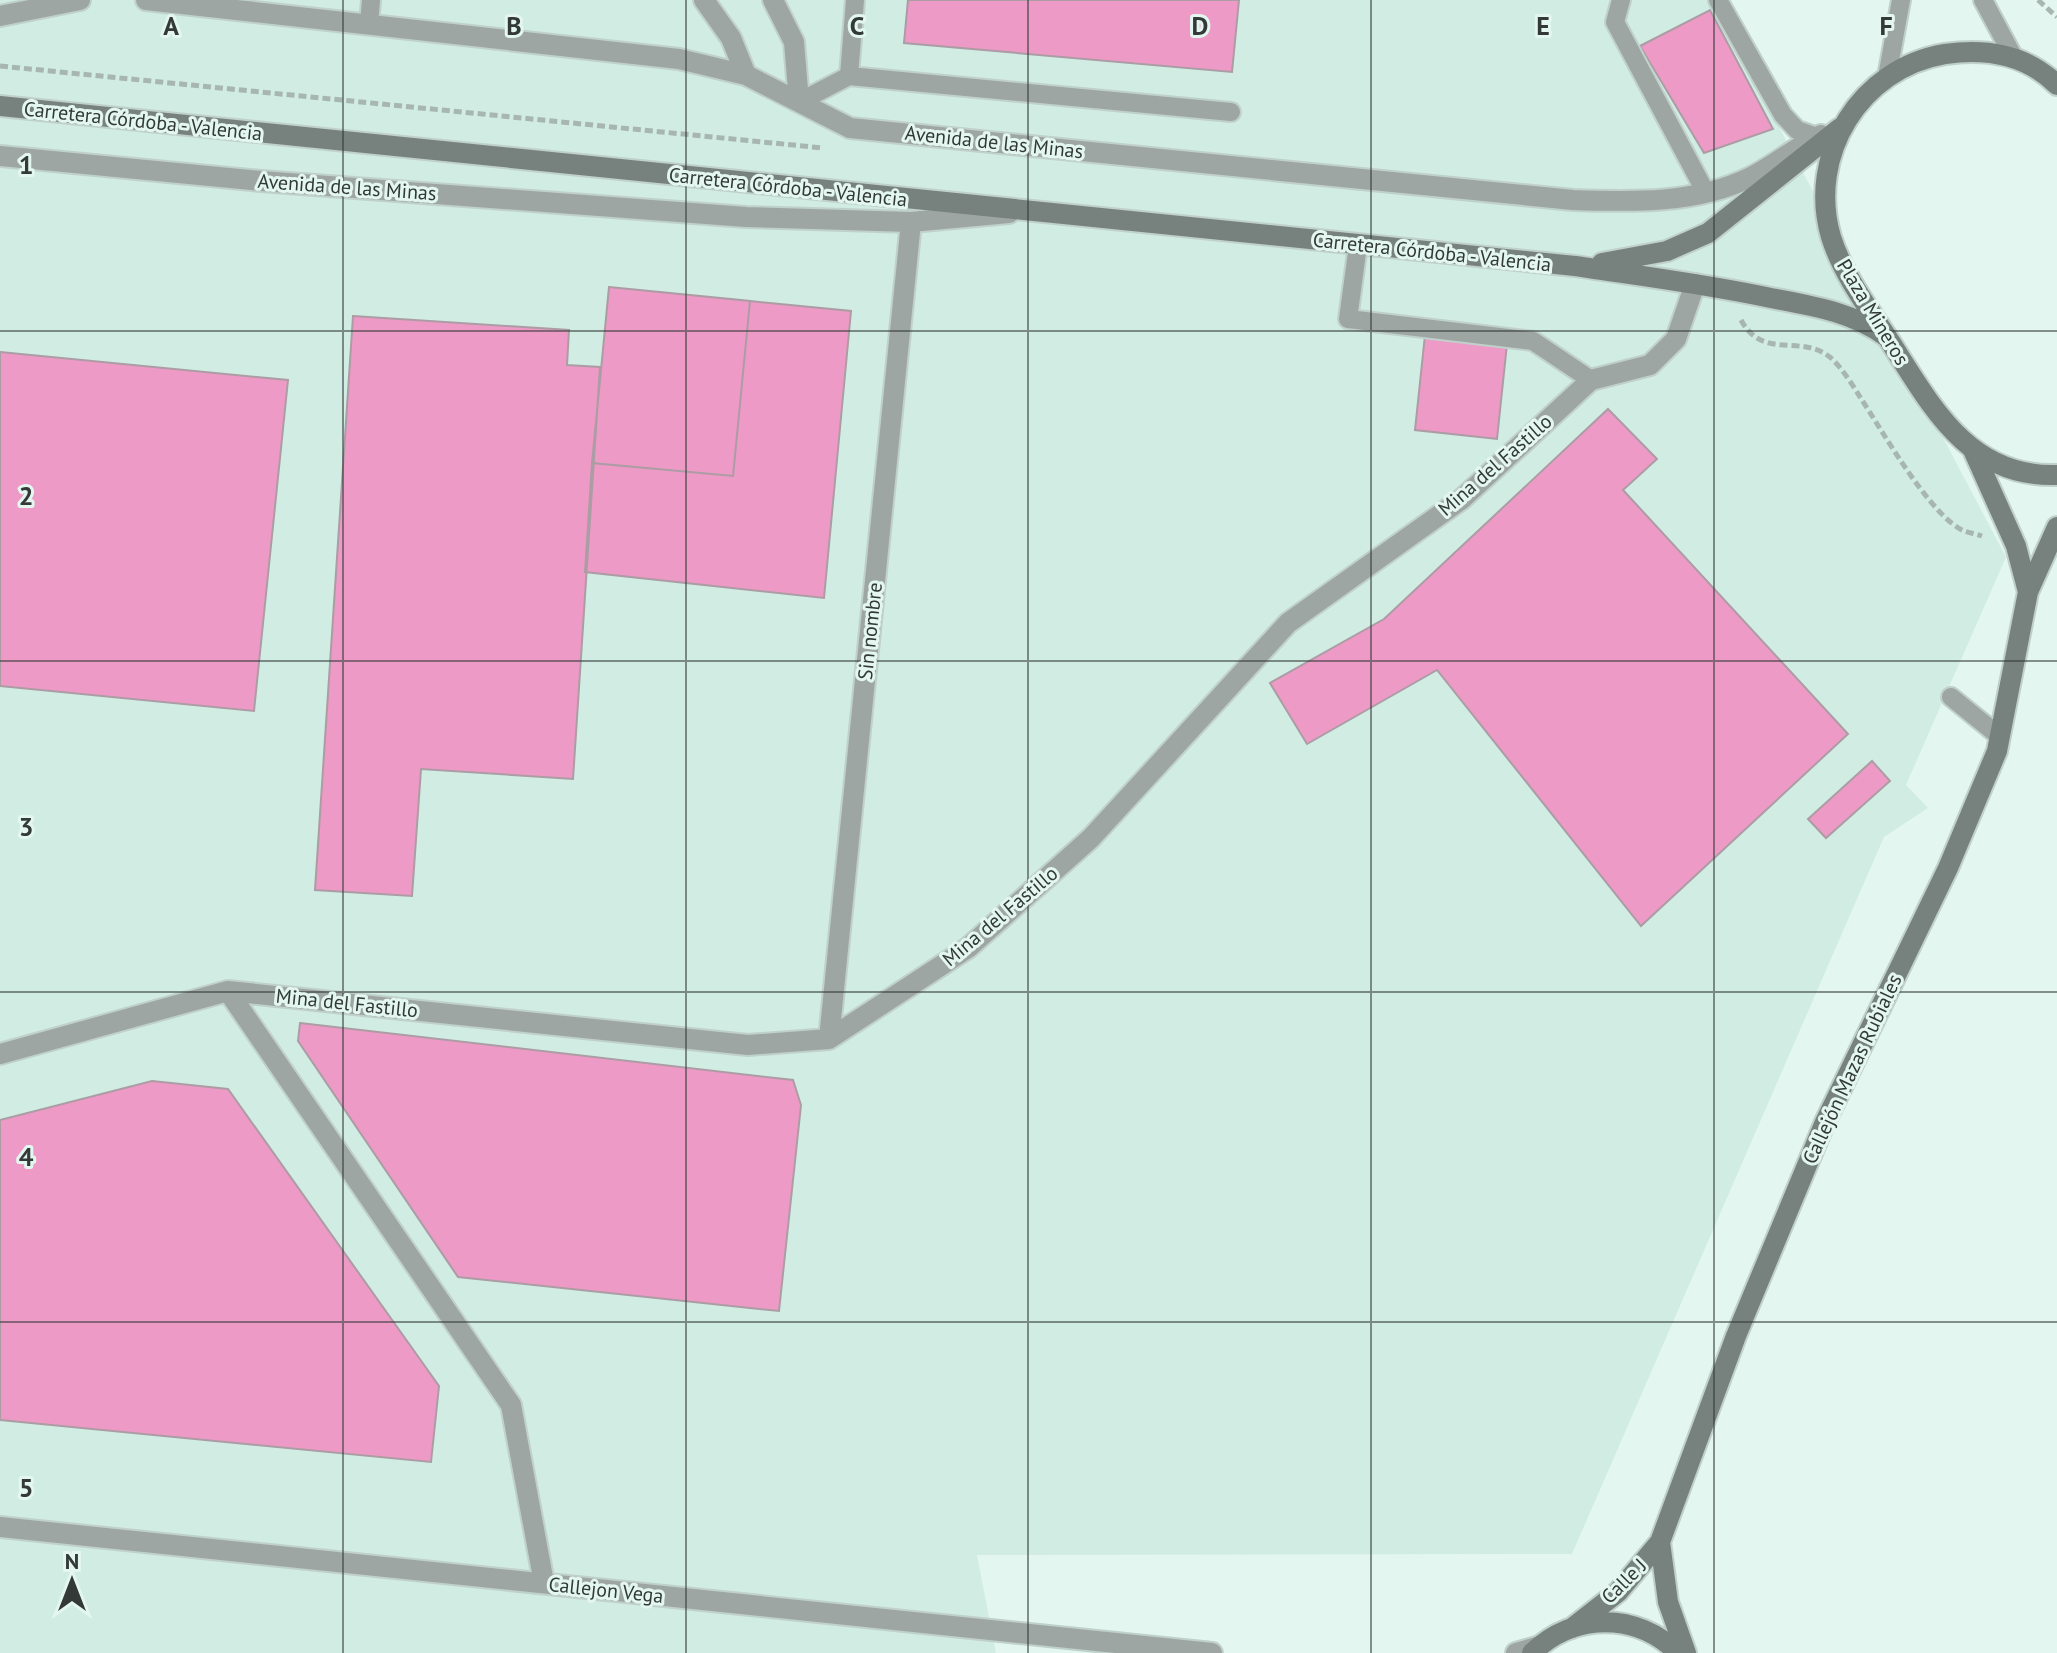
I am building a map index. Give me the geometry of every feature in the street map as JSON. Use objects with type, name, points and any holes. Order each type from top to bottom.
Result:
[{"type":"main road","name":"Plaza Mineros","points":[[2052,77],[2013,56],[1974,51],[1937,56],[1887,77],[1862,99],[1840,128],[1830,157],[1826,204],[1829,225],[1841,261],[1936,413],[1973,450],[2013,469],[2057,475]]},
{"type":"main road","name":"Carretera Córdoba - Valencia","points":[[0,106],[1575,266],[1695,284],[1827,309],[1858,319],[1887,337]]},
{"type":"main road","name":"Carretera Córdoba - Valencia","points":[[1575,266],[1643,257],[1696,240],[1722,223],[1840,128]]},
{"type":"main road","points":[[1973,450],[2016,546],[2028,592]]},
{"type":"main road","points":[[2028,592],[2057,527]]},
{"type":"main road","name":"Callejón Mazas Rubiales","points":[[1660,1542],[1736,1336],[1819,1136],[1948,868],[1997,751],[2028,592]]},
{"type":"main road","name":"Calle J","points":[[1572,1628],[1618,1592],[1660,1542]]},
{"type":"main road","name":"Calle J","points":[[1660,1542],[1668,1602],[1686,1653]]},
{"type":"main road","points":[[1536,1650],[1572,1628],[1599,1622],[1624,1623],[1662,1638],[1678,1653]]},
{"type":"street","points":[[0,16],[80,0]]},
{"type":"street","name":"Avenida de las Minas","points":[[146,0],[679,59],[746,75],[850,128],[1573,200],[1637,202],[1706,193],[1753,176],[1817,137],[1840,128]]},
{"type":"street","points":[[704,0],[731,38],[746,75]]},
{"type":"street","points":[[773,0],[794,42],[799,102]]},
{"type":"street","name":"Avenida de las Minas","points":[[0,156],[261,181],[746,217],[911,222],[1029,211]]},
{"type":"street","name":"Sin nombre","points":[[829,1039],[911,222]]},
{"type":"street","name":"Mina del Fastillo","points":[[0,1054],[228,991],[748,1045],[829,1039],[968,948],[1091,838],[1288,623],[1462,499],[1591,380],[1650,365],[1676,339],[1695,284]]},
{"type":"street","points":[[228,991],[511,1405],[544,1583]]},
{"type":"street","name":"Callejon Vega","points":[[0,1527],[1212,1653]]},
{"type":"street","points":[[1516,1653],[1536,1650]]},
{"type":"lane","points":[[369,24],[371,0]]},
{"type":"lane","points":[[849,76],[855,0]]},
{"type":"lane","points":[[1621,0],[1615,22],[1706,193]]},
{"type":"lane","points":[[1718,0],[1783,115],[1797,130],[1817,137]]},
{"type":"lane","points":[[1887,77],[1901,0]]},
{"type":"lane","points":[[1983,0],[2013,56]]},
{"type":"lane","points":[[799,102],[849,76],[1231,112]]},
{"type":"lane","points":[[1358,245],[1348,319],[1533,341],[1591,380]]},
{"type":"lane","points":[[1951,697],[1999,736]]},
{"type":"path","points":[[2038,0],[2057,17]]},
{"type":"shaded area","points":[[0,0],[1712,0],[2006,557],[1906,785],[1928,808],[1884,837],[1572,1554],[977,1555],[996,1653],[0,1653]]},
{"type":"building","points":[[908,0],[1239,0],[1232,72],[904,43]]},
{"type":"building","points":[[1710,10],[1773,129],[1704,153],[1640,46]]},
{"type":"building","points":[[609,287],[750,301],[733,476],[592,463]]},
{"type":"building","points":[[750,301],[851,311],[824,598],[585,572],[592,463],[733,476]]},
{"type":"building","points":[[353,316],[569,330],[567,365],[600,367],[573,779],[421,769],[412,896],[315,890]]},
{"type":"building","points":[[1425,335],[1507,344],[1497,439],[1415,430]]},
{"type":"building","points":[[0,352],[288,380],[254,711],[0,686]]},
{"type":"building","points":[[1608,409],[1657,459],[1623,490],[1848,734],[1641,926],[1437,670],[1307,744],[1270,683],[1384,619]]},
{"type":"building","points":[[1872,761],[1890,781],[1826,838],[1808,819]]},
{"type":"building","points":[[300,1023],[793,1080],[801,1105],[779,1311],[458,1277],[298,1041]]},
{"type":"building","points":[[152,1081],[228,1089],[439,1386],[431,1462],[0,1420],[0,1120]]}]
